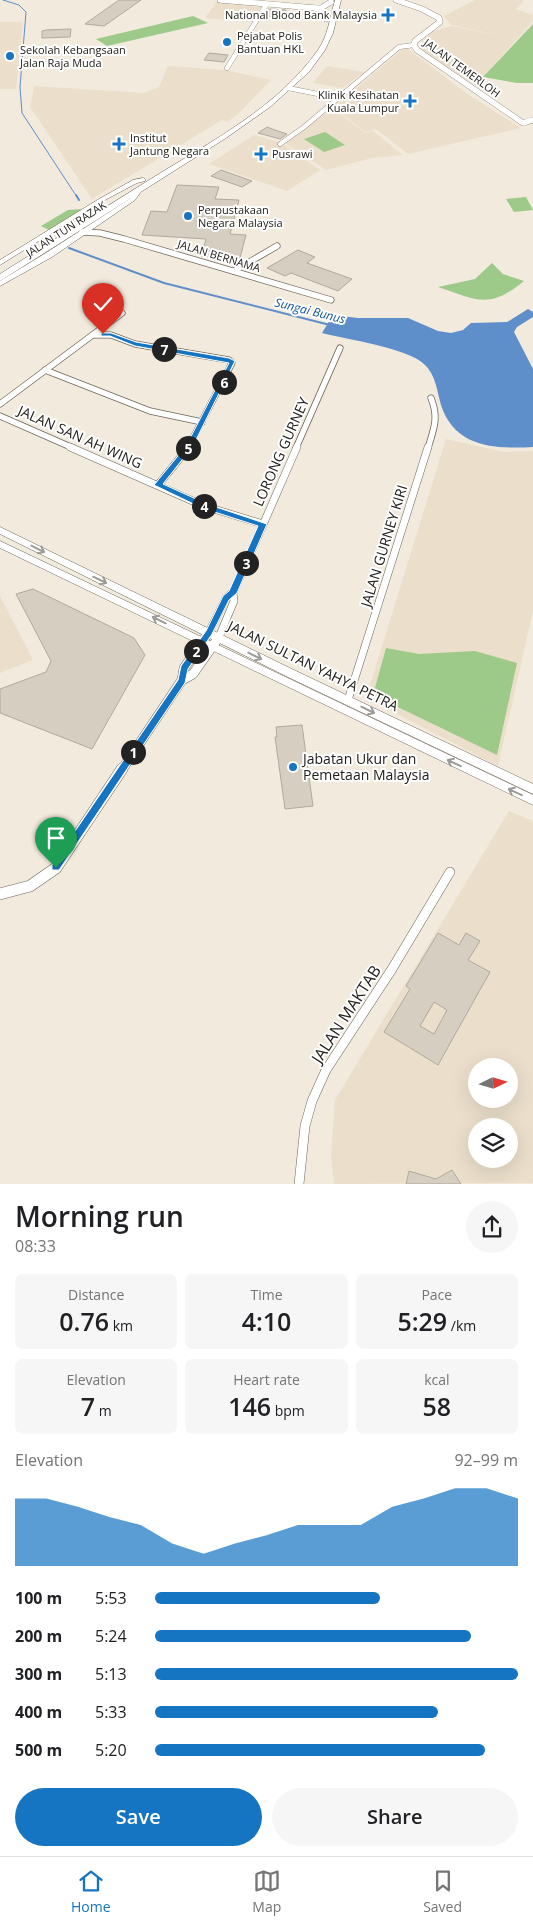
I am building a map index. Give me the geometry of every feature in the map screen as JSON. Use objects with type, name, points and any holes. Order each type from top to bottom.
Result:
[{"type":"main road","name":"JALAN TUN RAZAK","points":[[0,278],[143,180],[231,126],[269,97],[318,45],[333,1]]},
{"type":"main road","name":"JALAN TUN RAZAK","points":[[0,272],[110,204],[140,189],[236,128],[288,88],[324,46],[333,1]]},
{"type":"main road","name":"JALAN TUN RAZAK","points":[[0,263],[101,200],[135,181],[143,180]]},
{"type":"main road","name":"JALAN TUN RAZAK","points":[[0,284],[134,199],[140,189]]},
{"type":"main road","name":"JALAN SULTAN YAHYA PETRA","points":[[0,530],[211,639],[501,780],[533,789]]},
{"type":"main road","name":"JALAN SULTAN YAHYA PETRA","points":[[0,544],[348,700],[501,780],[533,800]]},
{"type":"street","points":[[220,0],[315,8],[321,8],[333,1]]},
{"type":"street","points":[[250,0],[257,4]]},
{"type":"street","name":"JALAN TEMERLOH","points":[[396,0],[438,17],[439,21],[433,23],[415,42],[414,45],[422,54],[523,123],[533,120]]},
{"type":"street","points":[[227,68],[266,5]]},
{"type":"street","name":"JALAN TEMERLOH","points":[[412,6],[428,15],[433,23]]},
{"type":"street","points":[[315,8],[324,12],[326,19]]},
{"type":"street","points":[[280,144],[400,47],[414,45]]},
{"type":"street","points":[[288,88],[338,98]]},
{"type":"street","points":[[93,225],[94,230],[100,233]]},
{"type":"street","name":"JALAN BERNAMA","points":[[82,232],[100,233],[331,300]]},
{"type":"street","points":[[234,271],[275,248]]},
{"type":"street","points":[[0,404],[122,313]]},
{"type":"street","points":[[94,335],[111,334],[135,344],[232,362],[184,455],[158,485]]},
{"type":"street","name":"LORONG GURNEY","points":[[211,639],[234,601],[233,593],[340,348]]},
{"type":"street","points":[[46,370],[152,412],[202,422]]},
{"type":"street","name":"JALAN GURNEY KIRI","points":[[348,700],[436,422],[436,410],[432,398]]},
{"type":"street","name":"JALAN SAN AH WING","points":[[0,416],[204,506],[263,524]]},
{"type":"street","points":[[0,894],[24,890],[35,885],[56,868],[182,680],[193,674],[211,639]]},
{"type":"street","name":"JALAN MAKTAB","points":[[300,1184],[305,1126],[312,1101],[326,1070],[392,969],[450,872]]},
{"type":"shaded area","points":[[475,0],[522,0],[524,1],[516,9],[533,15],[533,21],[517,39],[451,25],[444,16]]},
{"type":"shaded area","points":[[217,1],[262,6],[252,22],[205,18]]},
{"type":"shaded area","name":"Sekolah Kebangsaan Jalan Raja Muda","points":[[0,22],[23,22],[16,89],[0,89]]},
{"type":"shaded area","points":[[451,26],[517,39],[475,86],[418,47],[431,32]]},
{"type":"shaded area","name":"Klinik Kesihatan Kuala Lumpur","points":[[405,47],[469,95],[521,128],[408,154],[376,129],[365,132],[334,107]]},
{"type":"shaded area","name":"Institut Jantung Negara","points":[[168,66],[225,70],[271,80],[237,115],[227,122],[222,120],[92,199],[30,107],[34,86],[144,93],[159,87]]},
{"type":"shaded area","points":[[327,66],[364,72],[342,88],[313,83]]},
{"type":"shaded area","points":[[333,108],[365,133],[373,131],[403,155],[372,158],[326,170],[285,143]]},
{"type":"shaded area","name":"Pusrawi","points":[[254,135],[282,143],[320,170],[287,191],[209,164]]},
{"type":"shaded area","points":[[446,439],[504,452],[533,451],[533,611],[498,766],[366,698]]},
{"type":"shaded area","points":[[0,596],[33,660],[0,673]]},
{"type":"shaded area","points":[[509,811],[533,821],[533,1183],[334,1184],[331,1156],[335,1100]]},
{"type":"green space","points":[[193,16],[208,23],[107,46],[96,39]]},
{"type":"green space","points":[[533,24],[533,83],[517,83],[483,77]]},
{"type":"green space","points":[[325,132],[345,145],[324,152],[304,139]]},
{"type":"green space","points":[[526,197],[533,210],[514,212],[506,199]]},
{"type":"green space","points":[[83,209],[49,230],[41,226],[68,210]]},
{"type":"green space","points":[[492,263],[503,274],[524,281],[501,296],[483,300],[463,296],[438,287],[475,279]]},
{"type":"green space","points":[[386,648],[419,654],[475,651],[517,663],[497,755],[373,695]]},
{"type":"water","points":[[528,309],[533,312],[533,317],[517,327],[514,332],[533,369],[533,447],[491,446],[466,438],[447,419],[434,378],[428,368],[416,358],[391,349],[322,333],[333,315],[358,318],[408,318],[438,331],[451,333],[463,330],[471,323],[507,322]]},
{"type":"building","points":[[119,0],[141,0],[104,26],[85,24]]},
{"type":"building","points":[[268,9],[286,10],[284,16],[264,16]]},
{"type":"building","points":[[71,29],[70,37],[42,38],[42,31]]},
{"type":"building","points":[[209,53],[228,55],[224,62],[204,60]]},
{"type":"building","points":[[267,127],[287,134],[280,139],[258,133]]},
{"type":"building","points":[[221,170],[252,181],[242,187],[211,176]]},
{"type":"building","points":[[177,185],[219,187],[215,199],[239,200],[230,234],[246,235],[240,258],[201,256],[206,239],[142,235],[151,211],[167,212]]},
{"type":"building","points":[[298,250],[315,257],[307,263],[352,279],[338,291],[291,273],[285,276],[267,268]]},
{"type":"building","points":[[33,589],[134,638],[145,655],[92,749],[0,713],[0,689],[46,672],[51,661],[16,594]]},
{"type":"building","name":"Jabatan Ukur dan Pemetaan Malaysia","points":[[302,725],[313,806],[285,809],[275,737],[277,737],[276,727]]},
{"type":"building","points":[[438,933],[459,945],[466,933],[480,941],[468,960],[490,972],[438,1065],[384,1032],[410,989],[406,986]],"holes":[[[434,1002],[447,1010],[434,1034],[420,1026]]]},
{"type":"building","points":[[452,1170],[461,1184],[406,1184],[409,1171],[436,1179]]},
{"type":"waterway","name":"Sungai Bunus","points":[[3,0],[19,5],[26,12],[20,87],[22,113],[77,197]]},
{"type":"waterway","name":"Sungai Bunus","points":[[76,195],[79,200]]},
{"type":"waterway","name":"Sungai Bunus","points":[[69,248],[164,283],[330,325]]},
{"type":"place","name":"National Blood Bank Malaysia","points":[[388,15]]},
{"type":"place","name":"Pejabat Polis Bantuan HKL","points":[[227,42]]},
{"type":"place","name":"Sekolah Kebangsaan Jalan Raja Muda","points":[[10,56]]},
{"type":"place","name":"Klinik Kesihatan Kuala Lumpur","points":[[410,101]]},
{"type":"place","name":"Institut Jantung Negara","points":[[119,144]]},
{"type":"place","name":"Pusrawi","points":[[261,154]]},
{"type":"place","name":"Perpustakaan Negara Malaysia","points":[[188,216]]},
{"type":"place","name":"Jabatan Ukur dan Pemetaan Malaysia","points":[[293,767]]},
{"type":"route","points":[[56,868],[182,680],[184,668],[209,632],[226,598],[233,593],[263,524],[204,506],[158,485],[190,446],[230,370],[232,362],[135,344],[111,334],[103,334]]}]
